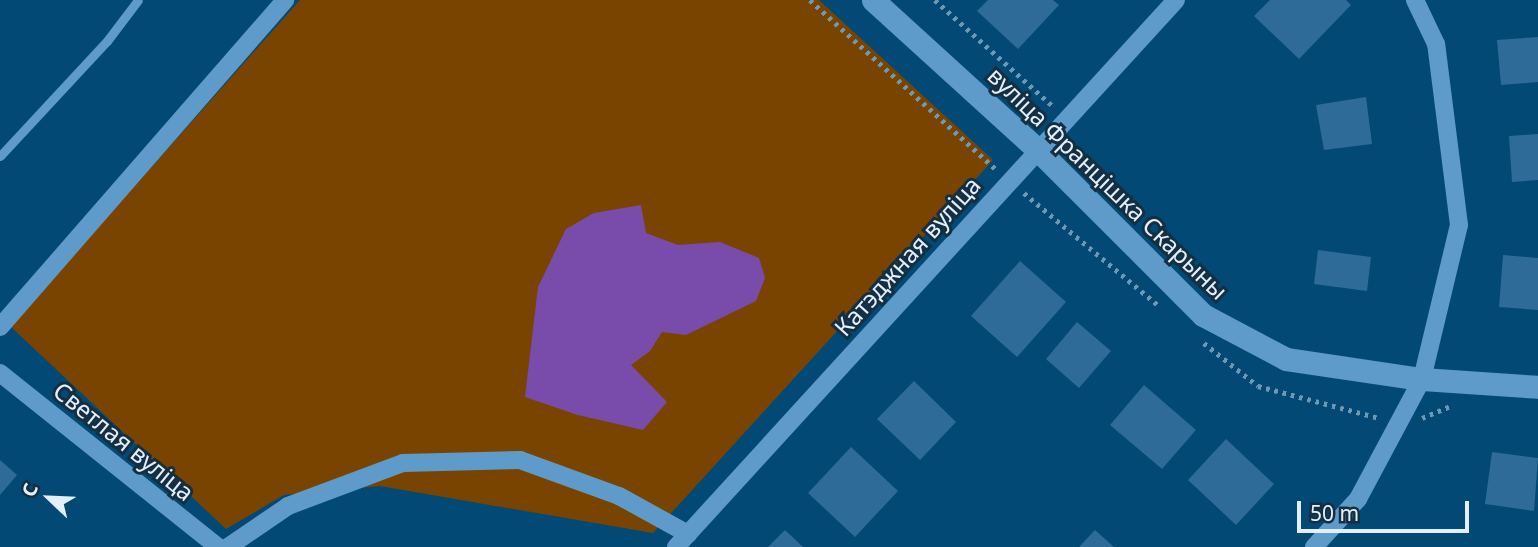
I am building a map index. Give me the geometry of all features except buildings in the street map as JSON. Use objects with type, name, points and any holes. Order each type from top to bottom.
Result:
[{"type":"street","points":[[0,327],[285,0]]},
{"type":"street","name":"вуліца Францішка Скарыны","points":[[873,0],[1038,150],[1203,314],[1286,359],[1422,379],[1538,387]]},
{"type":"street","name":"Катэджная вуліца","points":[[682,540],[1176,0]]},
{"type":"street","points":[[1314,547],[1358,499],[1422,379],[1459,225],[1436,44],[1415,0]]},
{"type":"street","name":"Светлая вуліца","points":[[0,373],[218,547]]},
{"type":"street","points":[[228,547],[288,506],[403,463],[520,460],[618,496],[682,540]]},
{"type":"lane","points":[[0,156],[107,41],[138,0]]},
{"type":"path","points":[[935,0],[1067,118]]},
{"type":"shaded area","points":[[300,0],[819,0],[993,160],[653,533],[380,486],[284,495],[226,529],[10,326]]},
{"type":"shaded area","points":[[641,205],[646,233],[678,245],[720,242],[759,258],[765,278],[756,301],[686,335],[662,332],[650,351],[631,365],[667,402],[643,430],[578,415],[525,397],[538,287],[566,229],[594,213]]}]
